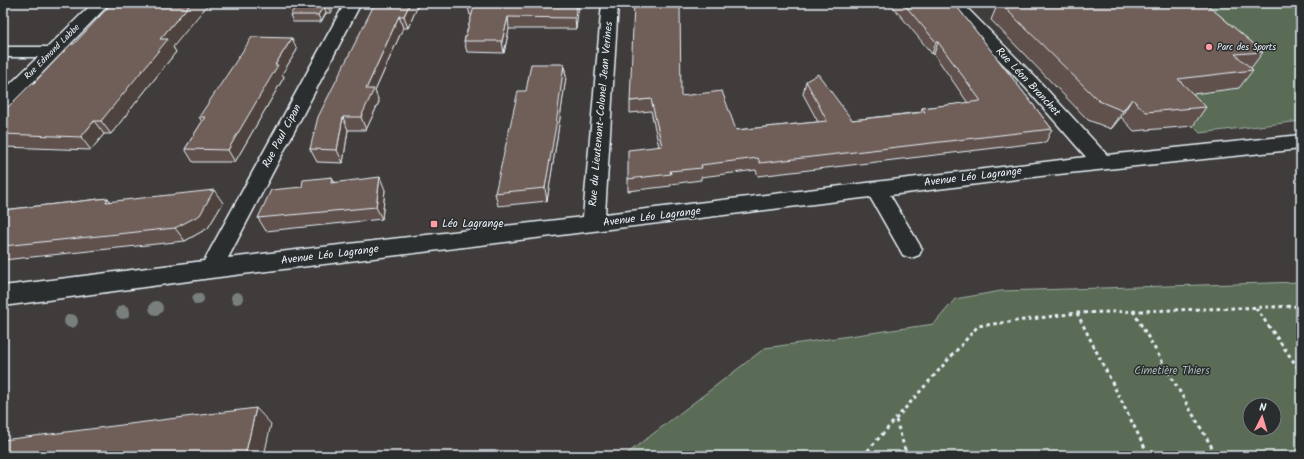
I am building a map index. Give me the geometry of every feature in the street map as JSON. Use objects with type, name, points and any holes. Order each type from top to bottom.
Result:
[{"type":"street","name":"Rue Edmond Labbe","points":[[3,102],[102,3]]},
{"type":"street","name":"Rue Paul Cipan","points":[[211,269],[353,3]]},
{"type":"street","name":"Rue du Lieutenant-Colonel Jean Verines","points":[[593,224],[610,3]]},
{"type":"street","name":"Rue Léon Branchet","points":[[953,3],[1032,84],[1102,162]]},
{"type":"street","points":[[3,52],[52,52]]},
{"type":"street","name":"Avenue Léo Lagrange","points":[[3,296],[211,269],[1102,162],[1300,144]]},
{"type":"street","points":[[876,189],[911,249]]},
{"type":"path","points":[[863,456],[978,326],[1077,313],[1301,306]]},
{"type":"path","points":[[1255,307],[1301,372]]},
{"type":"path","points":[[1133,311],[1217,456]]},
{"type":"path","points":[[1077,313],[1149,456]]},
{"type":"path","points":[[896,419],[907,456]]},
{"type":"green space","name":"Parc des Sports","points":[[1020,3],[1301,3],[1301,121],[1200,133],[1078,8]]},
{"type":"green space","name":"Cimetière Thiers","points":[[1301,282],[1301,456],[624,456],[765,348],[934,324],[955,299],[1001,291]]},
{"type":"building","points":[[112,3],[191,3],[160,39],[168,39],[101,121],[94,121],[81,137],[3,134],[3,112],[32,83],[34,83],[71,44],[74,44]]},
{"type":"building","points":[[298,3],[330,3],[328,6],[324,6],[318,15],[290,15]]},
{"type":"building","points":[[375,3],[410,3],[404,16],[399,16],[366,89],[374,89],[361,117],[343,117],[337,150],[310,149],[318,117]]},
{"type":"building","points":[[467,3],[577,3],[575,18],[508,17],[502,41],[464,41],[475,4]]},
{"type":"building","points":[[634,3],[680,3],[681,96],[722,91],[736,130],[827,121],[806,81],[818,74],[852,120],[925,112],[922,108],[981,101],[938,42],[936,42],[903,3],[954,3],[1052,129],[760,163],[758,158],[701,165],[702,168],[670,171],[671,174],[628,179],[628,150],[662,146],[651,99],[630,101]]},
{"type":"building","points":[[1000,3],[1205,3],[1263,52],[1235,54],[1253,70],[1178,79],[1206,107],[1146,112],[1132,99],[1123,111],[1099,101]]},
{"type":"building","points":[[252,37],[292,38],[275,65],[278,65],[228,150],[185,149],[205,117],[199,117]]},
{"type":"building","points":[[531,64],[564,64],[556,125],[545,188],[495,193],[518,91],[526,91]]},
{"type":"building","points":[[332,177],[331,183],[380,177],[376,207],[258,218],[271,190],[302,187],[303,180]]},
{"type":"building","points":[[214,190],[200,215],[175,228],[3,246],[3,210],[108,198],[106,202]]},
{"type":"building","points":[[256,408],[245,456],[3,456],[3,440]]},
{"type":"building","points":[[392,454],[392,456],[380,456]]},
{"type":"place","name":"Parc des Sports","points":[[1209,47]]},
{"type":"place","name":"Léo Lagrange","points":[[434,224]]}]
